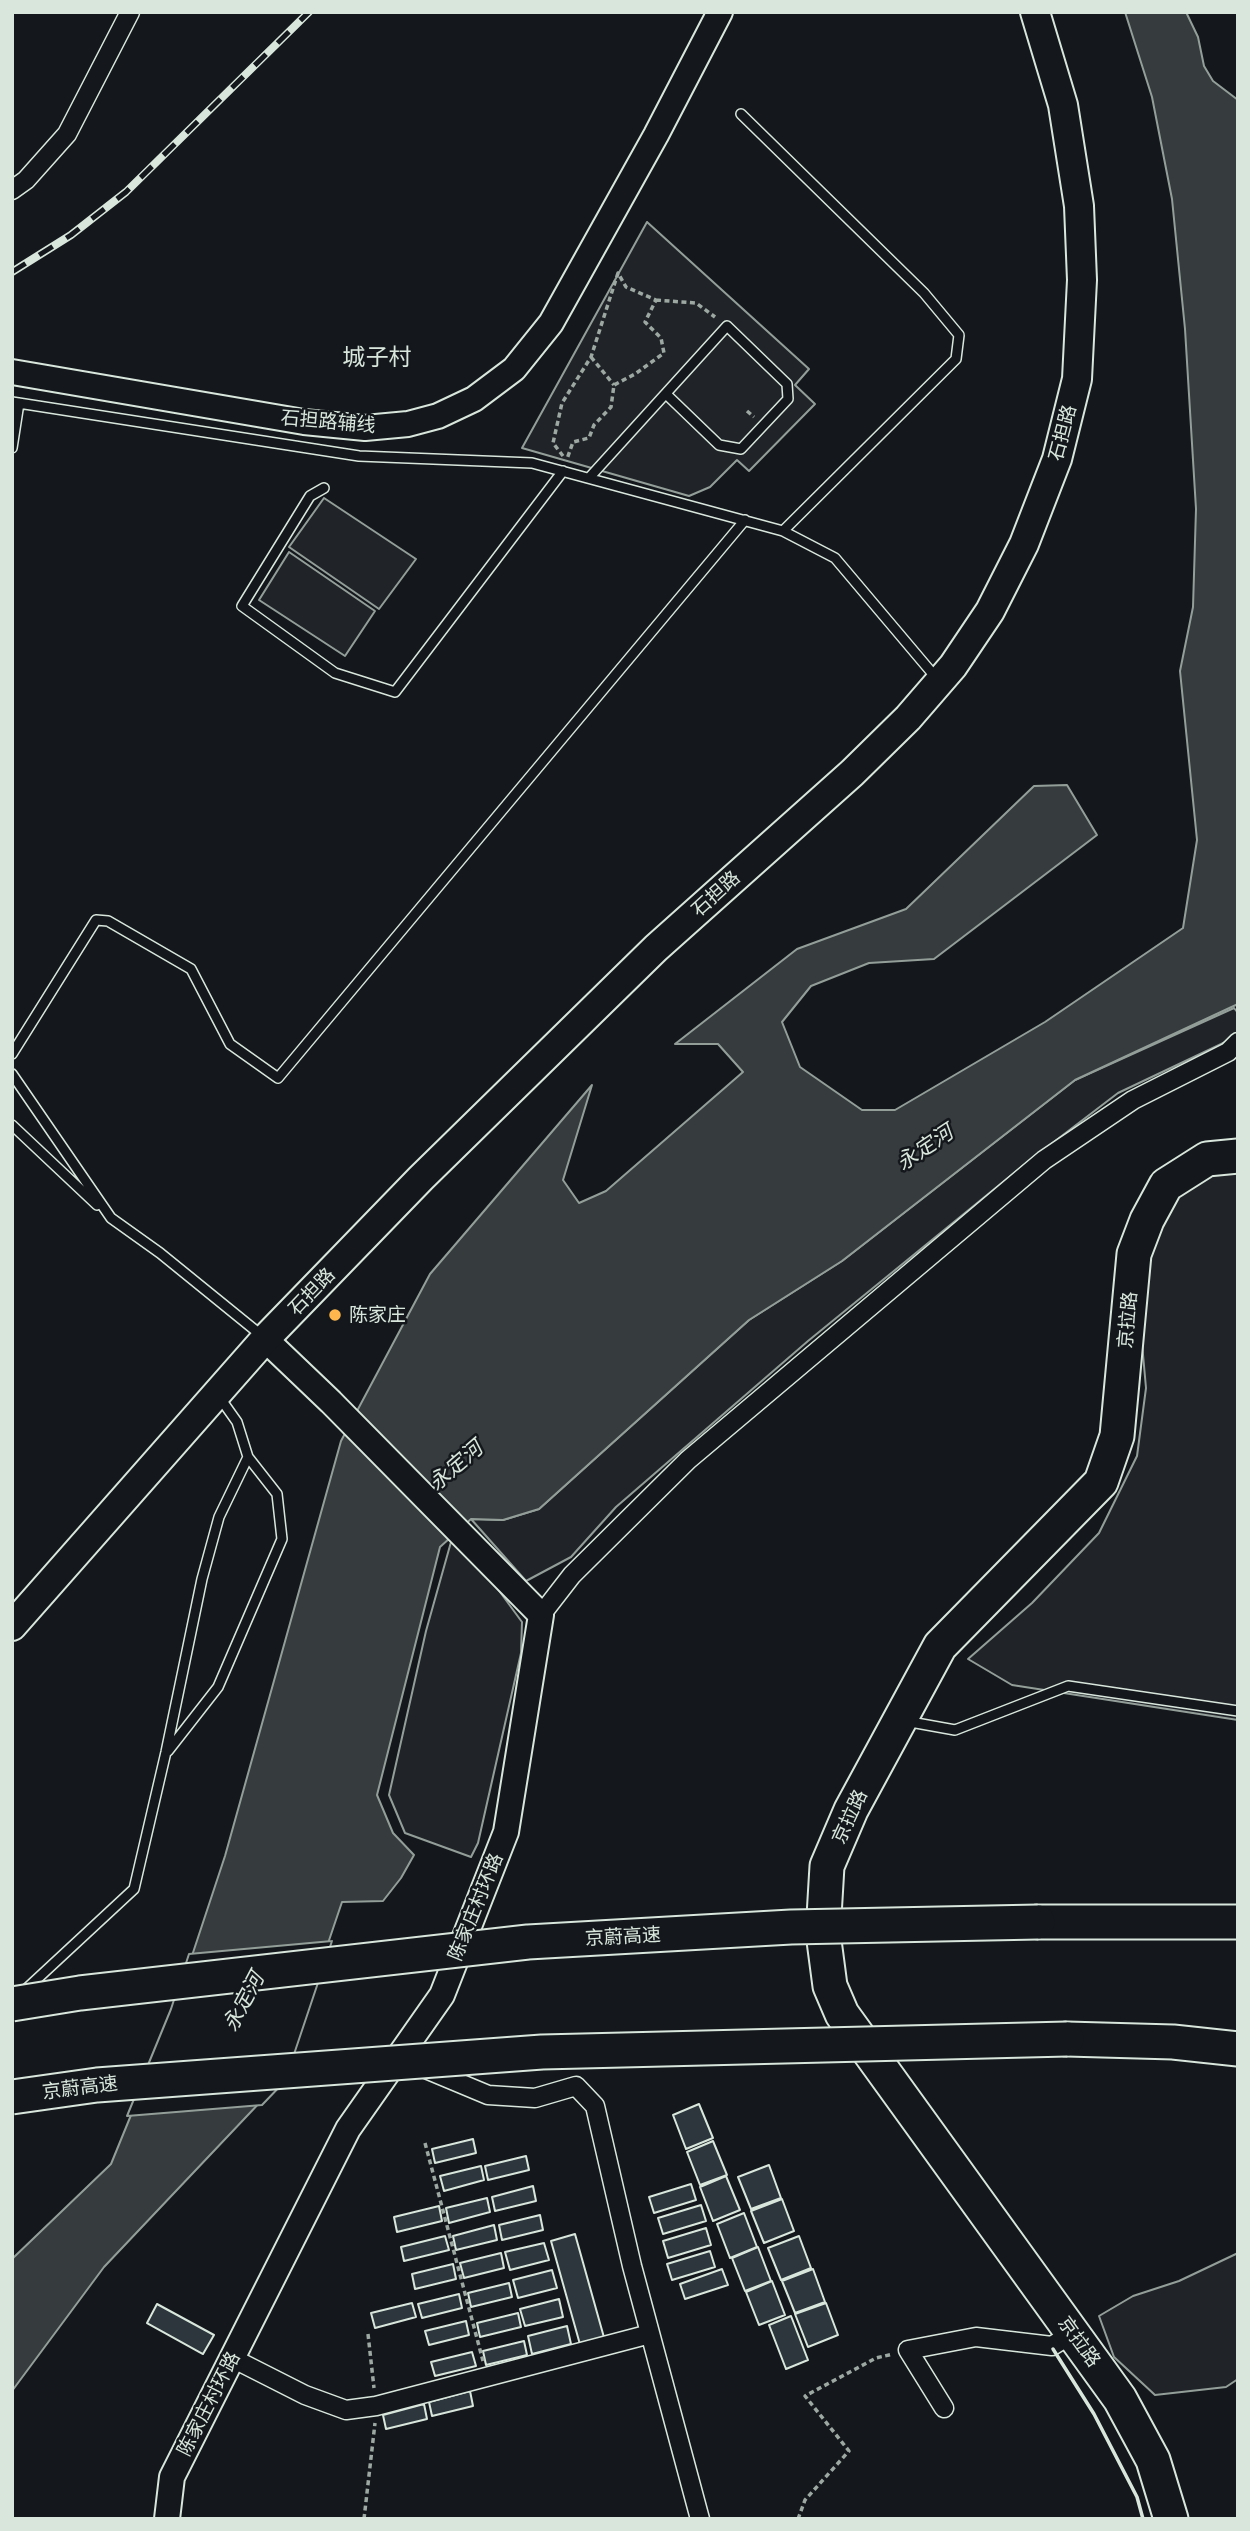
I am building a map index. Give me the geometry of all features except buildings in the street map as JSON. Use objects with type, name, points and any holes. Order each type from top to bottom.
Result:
[{"type":"highway","name":"京拉路","points":[[1171,2519],[1153,2460],[1120,2399],[842,2014],[830,1986],[823,1933],[827,1867],[851,1810],[940,1646],[1101,1482],[1117,1437],[1134,1254],[1147,1220],[1166,1185],[1208,1159],[1238,1156]]},
{"type":"highway","name":"京蔚高速","points":[[12,2003],[528,1942],[791,1927],[1038,1922],[1238,1922]]},
{"type":"highway","name":"京蔚高速","points":[[12,2096],[97,2085],[542,2052],[1067,2039],[1173,2042],[1238,2049]]},
{"type":"main road","name":"石担路","points":[[12,1626],[265,1339],[421,1178],[656,948],[852,773],[908,718],[953,666],[989,611],[1024,544],[1057,459],[1077,379],[1082,280],[1079,206],[1063,105],[1035,12]]},
{"type":"street","points":[[12,190],[26,180],[67,134],[130,12]]},
{"type":"street","name":"石担路辅线","points":[[12,372],[304,422],[365,428],[408,424],[438,416],[474,399],[514,369],[551,323],[656,135],[720,12]]},
{"type":"street","points":[[265,1339],[331,1402],[541,1615],[572,1575],[688,1460],[1044,1160],[1133,1100],[1228,1052],[1238,1042]]},
{"type":"street","name":"陈家庄村环路","points":[[167,2519],[172,2477],[348,2129],[442,1995],[506,1832],[541,1615]]},
{"type":"street","points":[[399,2056],[488,2095],[535,2098],[576,2086],[595,2106],[632,2266],[700,2519]]},
{"type":"street","points":[[944,2408],[908,2350],[976,2337],[1052,2346],[1073,2333]]},
{"type":"street","points":[[232,2358],[305,2395],[346,2410],[376,2406],[650,2334]]},
{"type":"lane","points":[[741,114],[924,293],[959,335],[956,359],[783,531]]},
{"type":"lane","points":[[589,478],[727,326],[787,384],[788,399],[741,449],[719,445],[666,394]]},
{"type":"lane","points":[[12,448],[15,403],[359,456],[532,463],[783,531],[835,558],[940,682]]},
{"type":"lane","points":[[324,488],[310,496],[242,606],[335,673],[395,692],[563,471]]},
{"type":"lane","points":[[12,1054],[96,920],[108,921],[191,969],[230,1044],[278,1079],[745,520]]},
{"type":"lane","points":[[12,1074],[111,1218]]},
{"type":"lane","points":[[12,1125],[111,1218],[160,1253],[265,1339]]},
{"type":"lane","points":[[166,1752],[218,1687],[282,1539],[276,1494],[248,1457],[237,1422],[217,1394]]},
{"type":"lane","points":[[12,2003],[134,1889],[202,1578],[219,1517],[248,1457]]},
{"type":"lane","points":[[900,1720],[955,1730],[1068,1686],[1238,1711]]},
{"type":"path","points":[[591,357],[614,384],[611,407],[594,425],[589,438],[573,442],[566,461],[553,443],[562,403],[591,357],[618,273],[626,287],[656,300],[696,303],[727,326]]},
{"type":"path","points":[[614,384],[635,374],[664,353],[661,338],[645,322],[656,300]]},
{"type":"path","points":[[425,2143],[488,2377]]},
{"type":"path","points":[[798,2519],[805,2500],[849,2451],[805,2396],[876,2358],[908,2350]]},
{"type":"shaded area","points":[[647,222],[809,369],[795,385],[815,404],[749,471],[737,460],[710,487],[689,496],[522,448]]},
{"type":"shaded area","points":[[324,498],[416,559],[379,609],[289,547]]},
{"type":"shaded area","points":[[289,552],[375,611],[345,656],[259,600]]},
{"type":"shaded area","points":[[1234,1008],[1238,1013],[1238,1036],[1118,1093],[1025,1164],[808,1341],[616,1507],[571,1557],[526,1581],[471,1519],[503,1520],[539,1509],[749,1320],[842,1261],[1075,1080]]},
{"type":"shaded area","points":[[1238,1165],[1238,1720],[1012,1685],[968,1659],[1032,1603],[1099,1533],[1137,1456],[1146,1388],[1139,1310],[1150,1246],[1179,1189]]},
{"type":"shaded area","points":[[451,1542],[489,1577],[522,1622],[521,1653],[478,1843],[471,1857],[405,1833],[389,1795],[426,1631]]},
{"type":"shaded area","points":[[1238,2253],[1238,2379],[1226,2387],[1155,2395],[1114,2357],[1099,2316],[1133,2296],[1179,2281]]},
{"type":"water","name":"永定河","points":[[1125,12],[1186,12],[1198,37],[1204,66],[1213,81],[1238,100],[1238,1004],[1075,1080],[842,1261],[749,1320],[539,1509],[503,1520],[471,1519],[440,1547],[377,1795],[393,1833],[414,1855],[383,1901],[342,1902],[282,2079],[104,2267],[12,2391],[12,2259],[111,2164],[174,2010],[225,1856],[341,1441],[430,1274],[592,1085],[563,1180],[579,1203],[606,1191],[743,1072],[718,1044],[675,1044],[797,949],[906,909],[1034,786],[1067,785],[1097,835],[934,959],[869,963],[811,986],[782,1022],[800,1067],[862,1110],[895,1110],[1045,1022],[1183,928],[1197,840],[1180,671],[1193,607],[1196,509],[1185,329],[1172,199],[1152,97]]},
{"type":"pier","points":[[332,1941],[285,2081],[262,2105],[127,2116],[171,2009],[189,1954]]},
{"type":"railway","points":[[12,272],[71,235],[126,192],[309,12]]},
{"type":"wall","points":[[1053,2349],[1094,2414],[1137,2497],[1143,2519]]},
{"type":"place","name":"陈家庄","points":[[335,1315]]},
{"type":"district","name":"城子村","points":[[377,358]]}]
